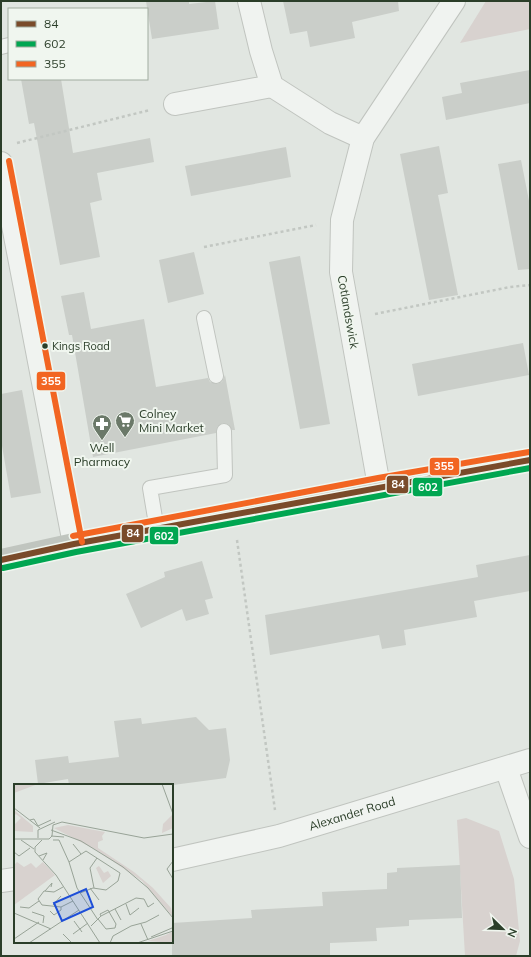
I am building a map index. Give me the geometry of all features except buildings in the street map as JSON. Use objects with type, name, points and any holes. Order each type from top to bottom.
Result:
[{"type":"street","points":[[249,1],[261,51],[272,86],[330,123],[363,138]]},
{"type":"street","name":"Cotlandswick","points":[[379,486],[341,272],[342,220],[363,138],[454,1]]},
{"type":"street","points":[[175,104],[272,86]]},
{"type":"street","points":[[1,163],[74,544]]},
{"type":"street","points":[[1,560],[74,544],[157,530],[379,486],[530,460]]},
{"type":"street","name":"Alexander Road","points":[[173,860],[279,836],[530,760]]},
{"type":"street","points":[[506,768],[530,836]]},
{"type":"street","points":[[1,881],[14,879]]},
{"type":"lane","points":[[204,318],[216,376]]},
{"type":"lane","points":[[157,530],[150,488],[225,475],[224,431]]},
{"type":"path","points":[[16,143],[175,104]]},
{"type":"path","points":[[204,247],[342,220]]},
{"type":"path","points":[[350,319],[510,287],[530,285]]},
{"type":"path","points":[[233,514],[279,836]]},
{"type":"shaded area","points":[[486,1],[530,1],[530,29],[460,43]]},
{"type":"shaded area","points":[[466,818],[499,831],[514,879],[520,941],[516,956],[465,956],[457,820]]},
{"type":"transit line","name":"355","points":[[9,161],[82,542]]},
{"type":"transit line","name":"355","points":[[73,536],[378,478],[529,452]]},
{"type":"transit line","name":"84","points":[[1,560],[74,544],[530,460]]},
{"type":"transit line","name":"602","points":[[3,568],[76,552],[530,468]]},
{"type":"place","name":"Kings Road","points":[[45,346]]},
{"type":"place","name":"Colney Mini Market","points":[[125,438]]},
{"type":"place","name":"Well Pharmacy","points":[[102,441]]}]
